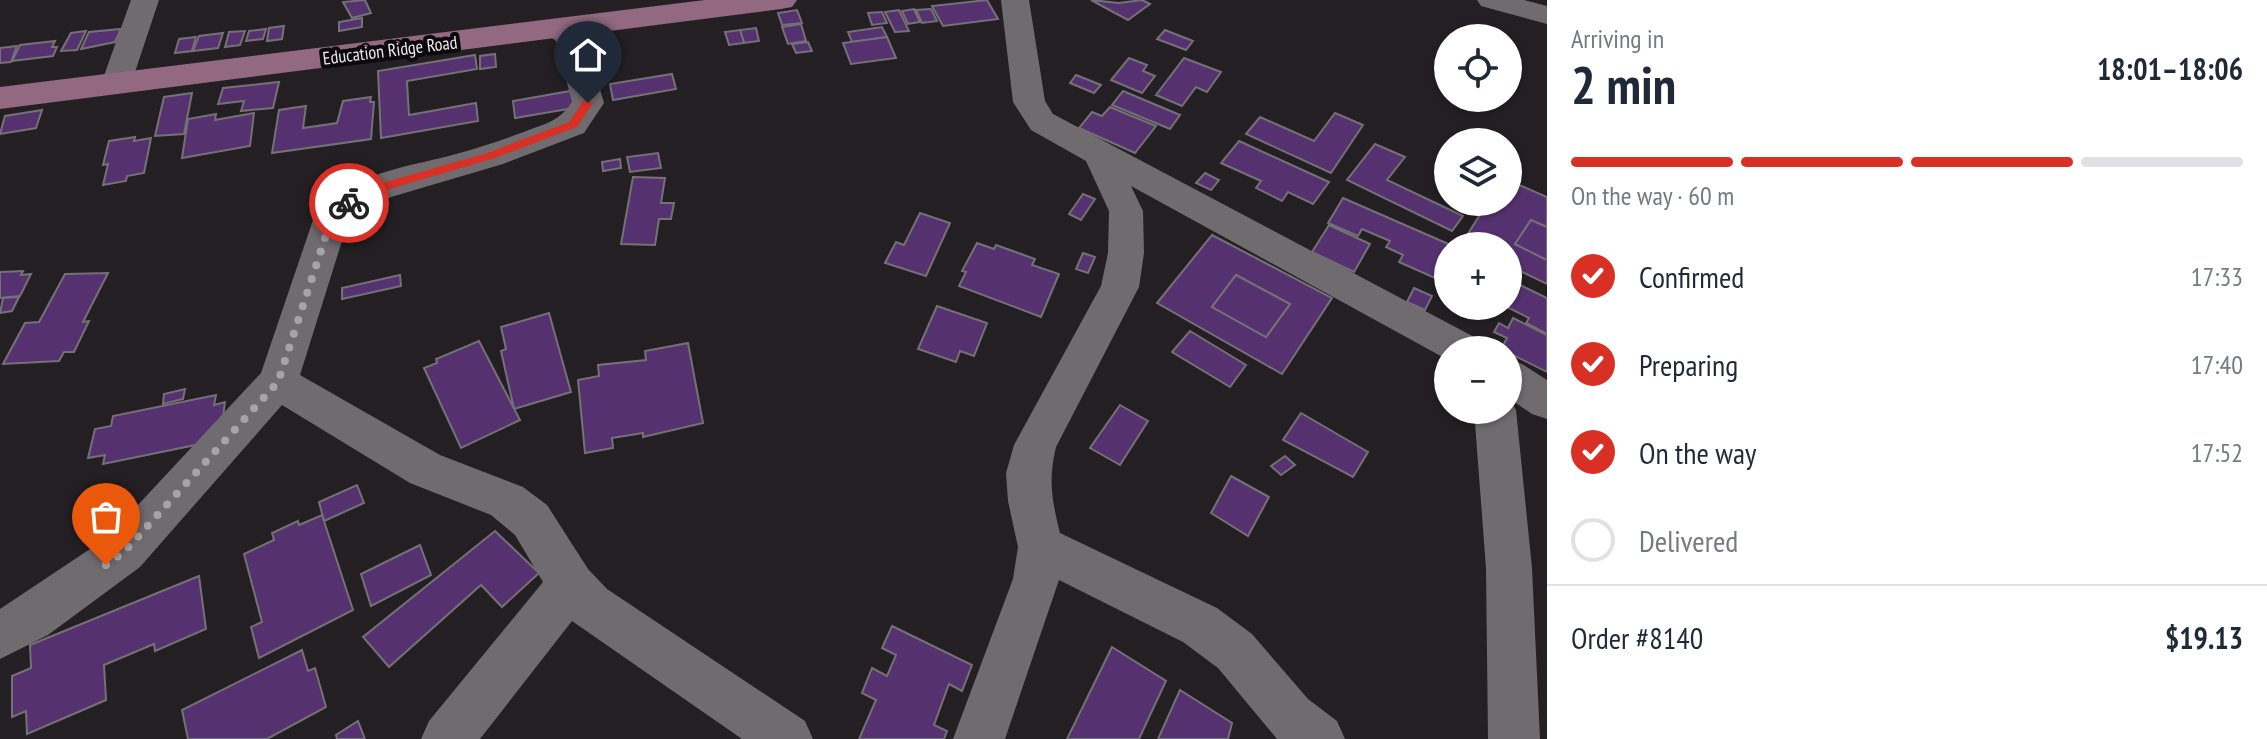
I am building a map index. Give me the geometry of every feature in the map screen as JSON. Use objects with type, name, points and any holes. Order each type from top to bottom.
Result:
[{"type":"main road","name":"Education Ridge Road","points":[[0,98],[557,30],[689,6],[781,0]]},
{"type":"street","points":[[116,84],[145,0]]},
{"type":"street","points":[[1015,0],[1029,102],[1042,122],[1438,336]]},
{"type":"street","points":[[1491,0],[1547,15]]},
{"type":"street","points":[[0,635],[44,609],[124,552],[278,382],[331,220],[339,210],[361,195],[379,188],[491,156],[573,125],[588,103],[569,36],[557,30]]},
{"type":"street","points":[[979,739],[1036,579],[1041,547],[1030,501],[1028,473],[1035,445],[1120,287],[1126,253],[1126,211],[1099,154]]},
{"type":"street","points":[[278,382],[425,469],[507,501],[531,520],[571,585],[590,606],[787,739]]},
{"type":"street","points":[[1522,385],[1547,402]]},
{"type":"street","points":[[1496,424],[1509,568],[1514,739]]},
{"type":"street","points":[[1041,547],[1200,625],[1235,651],[1290,717],[1319,739]]},
{"type":"street","points":[[447,739],[571,585]]},
{"type":"building","points":[[365,0],[371,13],[352,18],[343,2]]},
{"type":"building","points":[[987,0],[998,19],[943,26],[932,6]]},
{"type":"building","points":[[1091,0],[1119,3],[1142,0],[1150,4],[1128,20]]},
{"type":"building","points":[[914,9],[920,22],[908,24],[902,11]]},
{"type":"building","points":[[931,9],[937,21],[922,23],[916,10]]},
{"type":"building","points":[[797,10],[802,23],[782,25],[778,13]]},
{"type":"building","points":[[899,10],[909,31],[895,32],[885,12]]},
{"type":"building","points":[[882,12],[887,23],[872,25],[868,13]]},
{"type":"building","points":[[362,18],[362,27],[339,31],[339,22]]},
{"type":"building","points":[[801,24],[806,41],[788,44],[782,27]]},
{"type":"building","points":[[284,26],[282,39],[267,41],[269,28]]},
{"type":"building","points":[[882,27],[887,37],[852,42],[848,32]]},
{"type":"building","points":[[756,28],[759,41],[744,43],[740,30]]},
{"type":"building","points":[[121,29],[115,42],[81,49],[89,32]]},
{"type":"building","points":[[266,29],[263,39],[246,41],[249,31]]},
{"type":"building","points":[[740,30],[744,43],[729,45],[725,32]]},
{"type":"building","points":[[1165,30],[1193,41],[1186,50],[1157,39]]},
{"type":"building","points":[[86,31],[77,50],[61,51],[71,33]]},
{"type":"building","points":[[245,31],[240,45],[225,47],[229,32]]},
{"type":"building","points":[[223,33],[218,48],[193,51],[199,36]]},
{"type":"building","points":[[196,37],[192,51],[175,53],[179,39]]},
{"type":"building","points":[[887,37],[896,58],[851,64],[843,43]]},
{"type":"building","points":[[55,41],[52,47],[57,47],[53,56],[12,61],[20,45]]},
{"type":"building","points":[[808,42],[812,51],[796,53],[792,44]]},
{"type":"building","points":[[17,46],[11,62],[0,63],[0,48]]},
{"type":"building","points":[[495,54],[496,67],[480,69],[480,56]]},
{"type":"building","points":[[475,55],[477,69],[407,81],[409,115],[476,103],[478,121],[381,138],[378,71]]},
{"type":"building","points":[[1129,58],[1147,65],[1143,71],[1155,76],[1142,93],[1111,80]]},
{"type":"building","points":[[1184,58],[1221,72],[1207,92],[1196,87],[1182,106],[1156,95]]},
{"type":"building","points":[[672,74],[676,89],[613,100],[610,84]]},
{"type":"building","points":[[1076,75],[1101,85],[1094,93],[1070,83]]},
{"type":"building","points":[[279,82],[273,108],[241,111],[244,101],[218,104],[223,88]]},
{"type":"building","points":[[576,90],[580,107],[515,118],[513,101]]},
{"type":"building","points":[[1123,91],[1180,115],[1170,129],[1112,105]]},
{"type":"building","points":[[192,93],[184,134],[155,136],[164,97]]},
{"type":"building","points":[[371,97],[370,102],[374,102],[371,139],[272,153],[279,110],[306,106],[303,128],[337,123],[343,101]]},
{"type":"building","points":[[1110,107],[1156,126],[1135,153],[1079,128],[1092,112],[1102,116]]},
{"type":"building","points":[[42,110],[36,128],[0,134],[5,116]]},
{"type":"building","points":[[254,113],[250,146],[182,158],[188,119],[216,114],[215,120]]},
{"type":"building","points":[[1335,113],[1363,125],[1331,173],[1246,134],[1260,117],[1314,141]]},
{"type":"building","points":[[135,137],[134,141],[151,138],[144,173],[127,176],[126,181],[103,185],[108,164],[103,165],[109,141]]},
{"type":"building","points":[[1239,141],[1329,182],[1313,204],[1288,192],[1282,201],[1256,188],[1261,181],[1221,163]]},
{"type":"building","points":[[1375,144],[1405,157],[1387,180],[1434,202],[1434,216],[1463,216],[1452,231],[1347,180]]},
{"type":"building","points":[[658,153],[661,168],[630,172],[627,157]]},
{"type":"building","points":[[620,159],[621,168],[603,171],[602,162]]},
{"type":"building","points":[[1205,173],[1219,180],[1211,190],[1196,183]]},
{"type":"building","points":[[633,177],[665,178],[661,203],[674,203],[671,219],[659,219],[655,245],[621,244]]},
{"type":"building","points":[[1522,186],[1547,197],[1547,227],[1531,220],[1522,234],[1469,232],[1479,216],[1522,216]]},
{"type":"building","points":[[1083,194],[1095,199],[1081,220],[1069,214]]},
{"type":"building","points":[[1343,198],[1434,238],[1434,278],[1399,262],[1403,255],[1386,247],[1390,241],[1362,229],[1358,236],[1328,223]]},
{"type":"building","points":[[920,213],[950,223],[926,276],[885,263],[896,242],[904,245]]},
{"type":"building","points":[[1531,220],[1547,227],[1547,260],[1522,248],[1522,234]]},
{"type":"building","points":[[1329,225],[1370,244],[1354,272],[1312,252]]},
{"type":"building","points":[[1212,235],[1332,298],[1282,374],[1157,303]],"holes":[[[1236,275],[1290,304],[1266,337],[1212,307]]]},
{"type":"building","points":[[977,243],[994,249],[996,245],[1035,259],[1032,265],[1059,274],[1041,317],[959,286],[966,272],[962,271]]},
{"type":"building","points":[[1522,248],[1547,260],[1547,284],[1522,272]]},
{"type":"building","points":[[1083,253],[1095,257],[1088,273],[1076,269]]},
{"type":"building","points":[[23,271],[21,275],[31,274],[20,296],[0,298],[0,272]]},
{"type":"building","points":[[108,273],[83,322],[89,321],[74,352],[64,352],[59,361],[3,364],[25,323],[39,322],[65,274]]},
{"type":"building","points":[[400,275],[401,286],[342,299],[342,288]]},
{"type":"building","points":[[1236,275],[1290,304],[1266,337],[1212,307]]},
{"type":"building","points":[[1522,286],[1547,298],[1547,334],[1526,323],[1529,318],[1522,314]]},
{"type":"building","points":[[1414,288],[1432,296],[1425,310],[1407,302]]},
{"type":"building","points":[[19,297],[12,311],[0,313],[3,298]]},
{"type":"building","points":[[937,306],[987,323],[974,356],[960,351],[956,362],[918,349]]},
{"type":"building","points":[[549,313],[571,392],[514,409],[501,351],[506,349],[501,327]]},
{"type":"building","points":[[1512,320],[1517,320],[1547,335],[1547,372],[1522,360],[1522,336],[1503,336],[1494,332],[1499,323],[1508,328]]},
{"type":"building","points":[[1190,331],[1246,365],[1230,387],[1172,352]]},
{"type":"building","points":[[479,341],[520,420],[461,448],[424,368],[437,363],[436,359]]},
{"type":"building","points":[[688,343],[703,423],[643,437],[643,433],[612,438],[613,448],[585,453],[578,380],[599,376],[598,365],[646,360],[645,351]]},
{"type":"building","points":[[185,389],[183,399],[163,404],[164,394]]},
{"type":"building","points":[[216,395],[214,405],[225,402],[222,424],[210,442],[103,464],[105,455],[88,458],[95,429],[111,426],[113,416]]},
{"type":"building","points":[[1120,405],[1148,421],[1120,465],[1090,448]]},
{"type":"building","points":[[1301,413],[1368,452],[1353,477],[1283,440]]},
{"type":"building","points":[[1285,456],[1295,465],[1281,475],[1271,466]]},
{"type":"building","points":[[1231,476],[1269,497],[1248,536],[1211,513]]},
{"type":"building","points":[[357,485],[364,503],[324,521],[319,502]]},
{"type":"building","points":[[322,515],[353,610],[259,658],[251,627],[262,622],[244,554],[274,540],[272,533],[298,521],[299,525]]},
{"type":"building","points":[[495,531],[539,573],[502,607],[481,585],[389,667],[363,637]]},
{"type":"building","points":[[420,545],[431,575],[371,606],[361,574]]},
{"type":"building","points":[[199,576],[206,629],[155,651],[154,644],[104,665],[106,700],[27,734],[26,711],[12,717],[12,676],[31,668],[30,645]]},
{"type":"building","points":[[892,626],[972,665],[962,691],[949,684],[934,725],[947,731],[944,739],[859,739],[876,700],[862,693],[872,668],[887,676],[896,655],[882,648]]},
{"type":"building","points":[[1112,647],[1166,681],[1139,739],[1067,739]]},
{"type":"building","points":[[302,650],[308,671],[315,668],[326,707],[267,739],[188,739],[182,710]]},
{"type":"building","points":[[1180,690],[1232,723],[1228,739],[1158,739]]},
{"type":"building","points":[[358,721],[365,739],[337,739],[336,735]]},
{"type":"way so far","points":[[106,565],[124,552],[278,382],[331,220],[349,203]]},
{"type":"route","points":[[349,203],[379,188],[491,156],[573,125],[588,103]]}]
